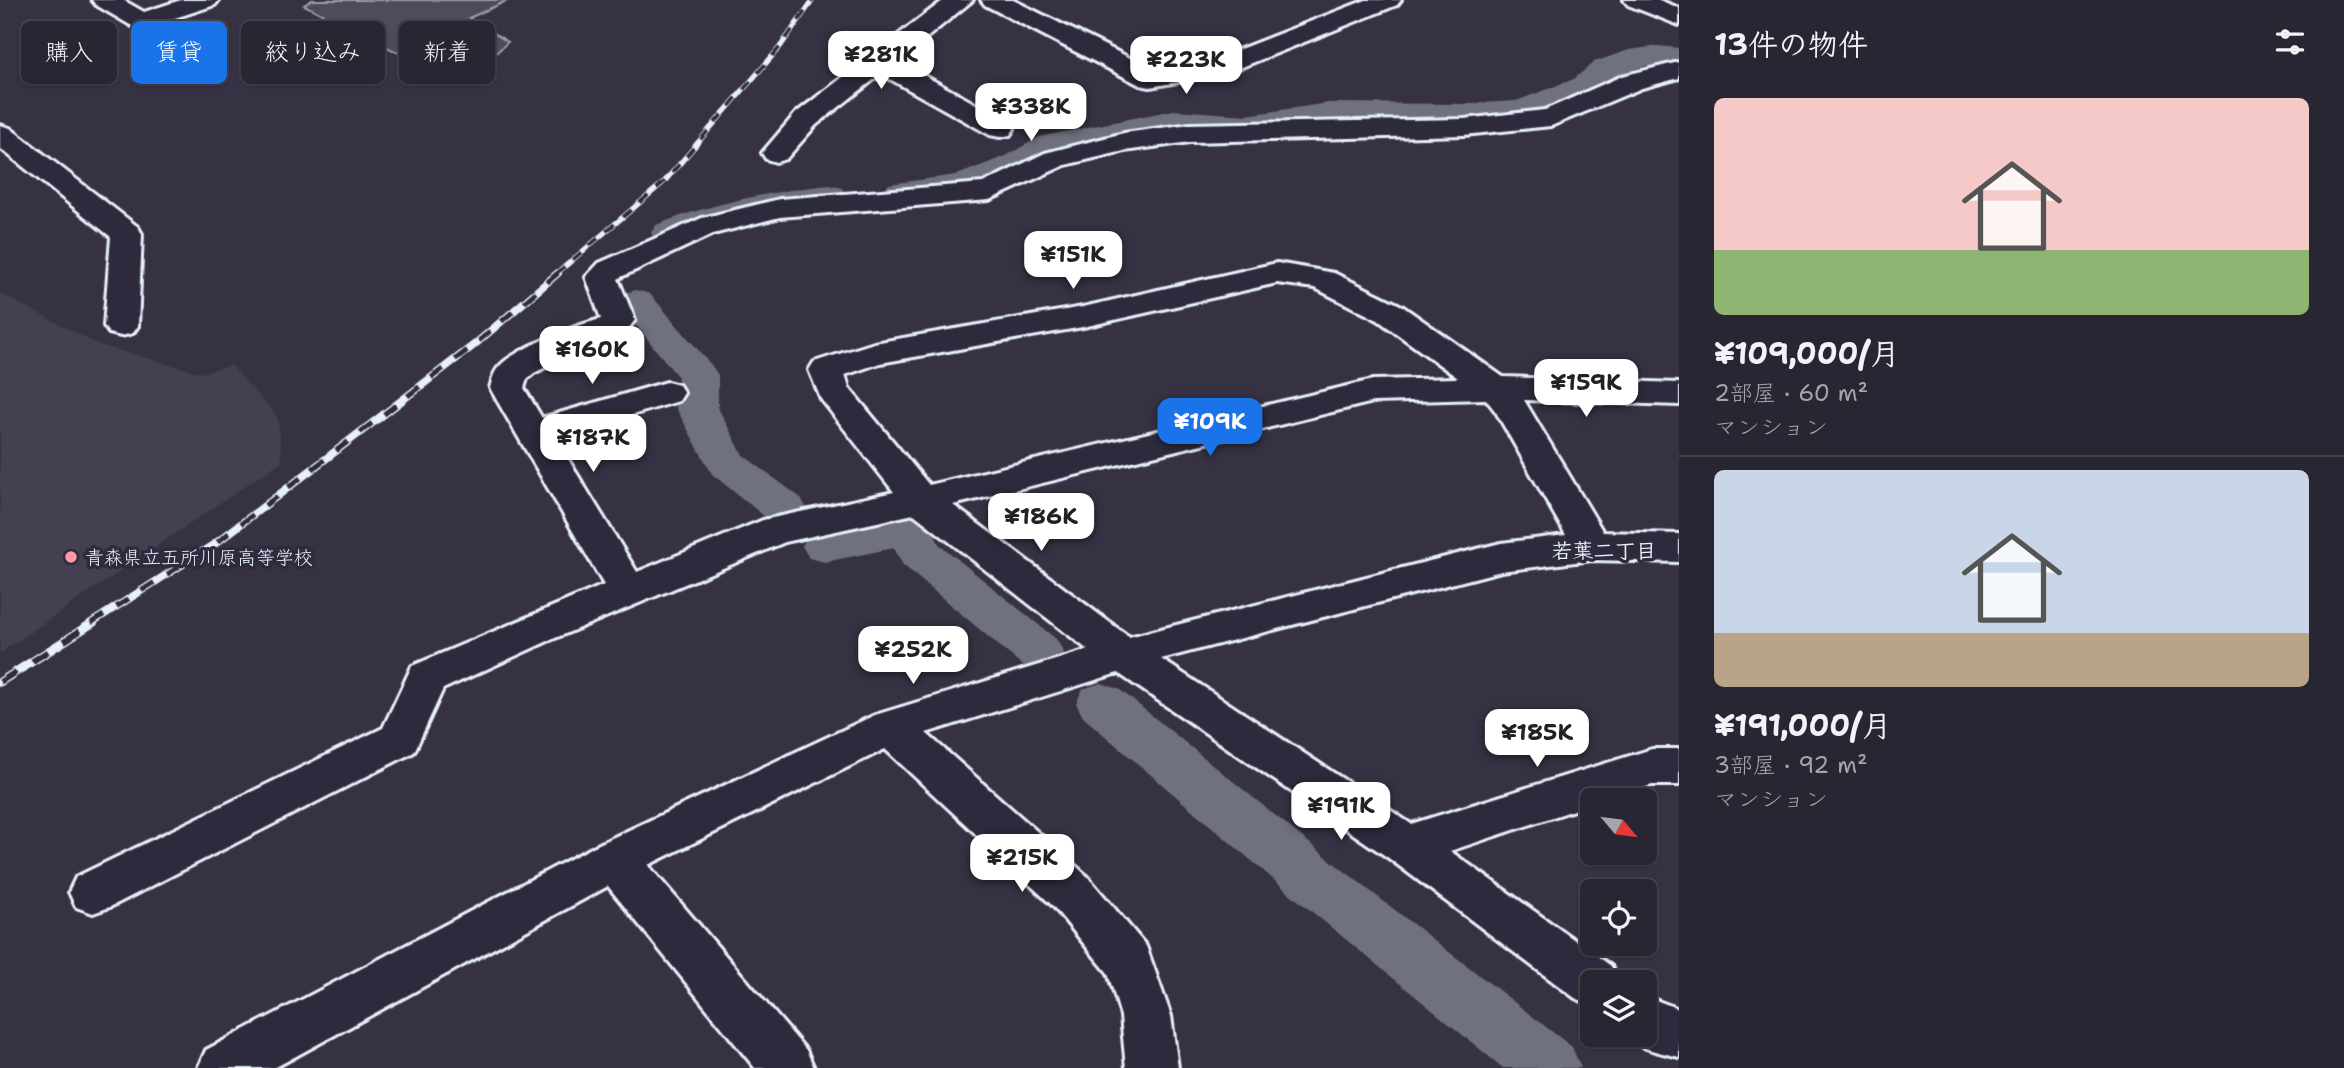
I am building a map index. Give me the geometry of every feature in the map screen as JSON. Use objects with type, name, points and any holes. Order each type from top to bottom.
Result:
[{"type":"street","points":[[105,0],[141,21],[206,0]]},
{"type":"street","points":[[776,153],[806,119],[960,0]]},
{"type":"street","points":[[993,0],[1150,79],[1218,66],[1388,0]]},
{"type":"street","points":[[1637,0],[1679,17]]},
{"type":"street","points":[[880,62],[1000,129]]},
{"type":"street","points":[[628,591],[508,388],[511,374],[522,365],[589,332],[613,326],[618,320],[617,306],[602,284],[602,277],[610,270],[702,227],[780,208],[989,191],[1055,159],[1124,142],[1189,133],[1464,127],[1551,118],[1632,82],[1679,70]]},
{"type":"street","points":[[0,134],[127,234],[121,326]]},
{"type":"street","points":[[1580,972],[1406,845],[1123,654],[921,500],[833,391],[826,370],[874,354],[1083,317],[1277,273],[1323,280],[1390,313],[1495,388],[1510,406],[1592,547]]},
{"type":"street","points":[[93,892],[399,740],[427,678],[777,530],[921,500],[1373,390],[1495,388],[1679,394]]},
{"type":"street","points":[[534,432],[667,393]]},
{"type":"street","points":[[224,1068],[614,859],[890,727],[1123,654],[1501,557],[1592,547],[1679,548]]},
{"type":"street","points":[[890,727],[1070,891],[1129,962],[1146,1016],[1152,1068]]},
{"type":"street","points":[[1406,845],[1652,767],[1679,767]]},
{"type":"street","points":[[614,859],[788,1068]]},
{"type":"street","points":[[1657,1028],[1679,1033]]},
{"type":"shaded area","points":[[312,0],[509,0],[469,18],[474,21],[399,21],[399,53],[385,46],[385,21],[336,21],[304,5]]},
{"type":"shaded area","points":[[495,34],[508,42],[495,54]]},
{"type":"shaded area","name":"青森県立五所川原高等学校","points":[[0,293],[99,345],[201,373],[231,365],[278,417],[282,461],[0,653]]},
{"type":"waterway","points":[[901,191],[934,189],[975,181],[1018,163],[1051,144],[1174,120],[1247,125],[1329,113],[1466,114],[1520,111],[1567,95],[1585,86],[1605,69],[1640,57],[1679,57]]},
{"type":"waterway","points":[[669,233],[709,218],[748,208],[829,196]]},
{"type":"waterway","points":[[636,302],[698,375],[697,408],[727,464],[785,509]]},
{"type":"waterway","points":[[825,546],[911,529],[919,553],[1039,652]]},
{"type":"waterway","points":[[1101,703],[1314,880],[1550,1068]]},
{"type":"railway","points":[[556,274],[664,182],[780,47],[813,0]]},
{"type":"railway","points":[[91,623],[216,543],[474,345],[558,273]]},
{"type":"railway","points":[[0,682],[94,622]]},
{"type":"place","name":"青森県立五所川原高等学校","points":[[71,557]]},
{"type":"district","name":"若葉二丁目","points":[[1604,551]]}]
